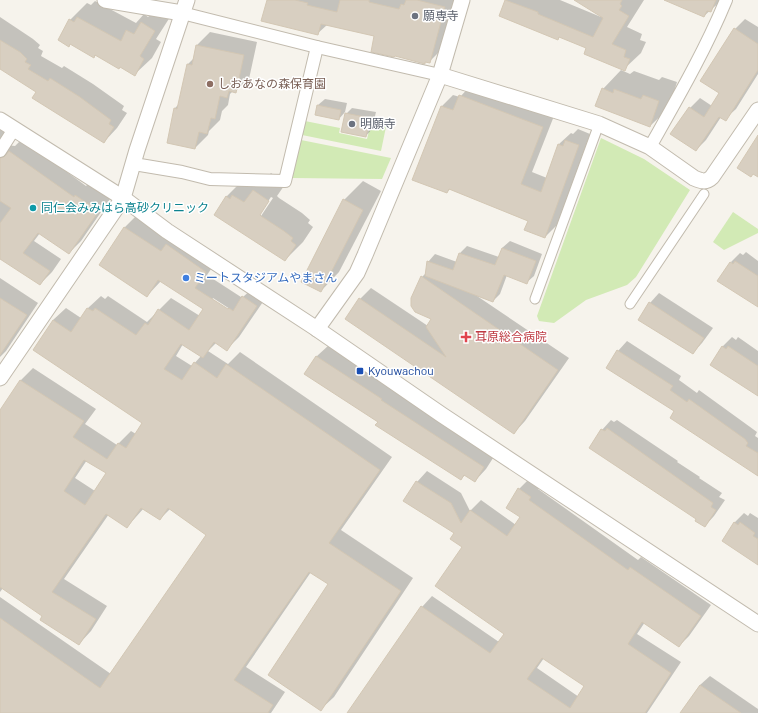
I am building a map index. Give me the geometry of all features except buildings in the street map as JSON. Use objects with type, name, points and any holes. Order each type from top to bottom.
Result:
[{"type":"street","points":[[105,0],[185,6],[317,47],[440,75],[599,124],[650,147],[694,178],[702,181],[709,180],[758,110]]},
{"type":"street","points":[[317,329],[357,273],[440,75],[462,0]]},
{"type":"street","points":[[650,147],[691,74],[715,27],[726,0]]},
{"type":"street","points":[[0,378],[123,198],[185,6]]},
{"type":"street","points":[[134,164],[182,172],[210,180],[285,181],[317,47]]},
{"type":"street","points":[[0,120],[123,198],[167,231],[317,329],[449,420],[758,624]]},
{"type":"street","points":[[535,299],[599,124]]},
{"type":"street","points":[[0,151],[14,129]]},
{"type":"street","points":[[630,304],[704,194]]},
{"type":"green space","points":[[372,119],[387,122],[381,151],[302,135],[305,121],[340,128],[339,133],[367,139]]},
{"type":"green space","points":[[601,138],[644,159],[690,190],[636,277],[627,285],[586,300],[554,323],[539,321],[537,316]]},
{"type":"green space","points":[[301,140],[391,158],[382,179],[292,178]]},
{"type":"green space","points":[[733,212],[758,229],[758,233],[724,250],[713,242]]},
{"type":"place","name":"願専寺","points":[[415,16]]},
{"type":"place","name":"しおあなの森保育園","points":[[210,84]]},
{"type":"place","name":"明願寺","points":[[352,124]]},
{"type":"place","name":"同仁会みみはら高砂クリニック","points":[[33,208]]},
{"type":"place","name":"ミートスタジアムやまさん","points":[[186,278]]},
{"type":"place","name":"耳原総合病院","points":[[466,337]]},
{"type":"place","name":"Kyouwachou","points":[[360,371]]}]
